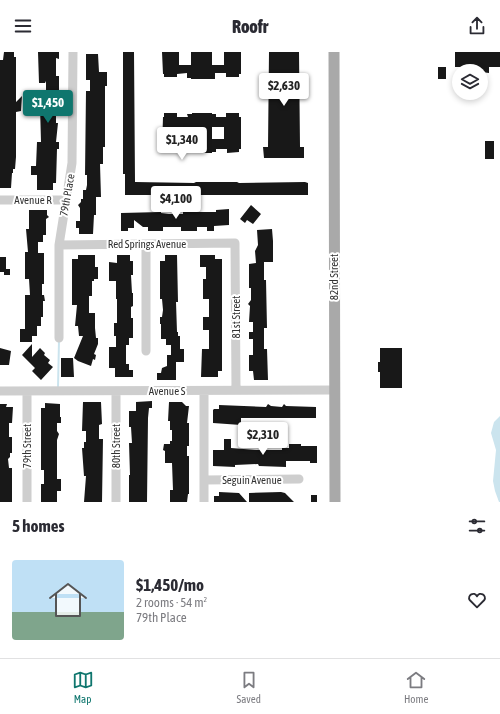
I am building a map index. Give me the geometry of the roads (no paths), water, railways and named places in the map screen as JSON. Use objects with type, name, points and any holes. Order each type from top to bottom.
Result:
[{"type":"main road","name":"82nd Street","points":[[334,52],[334,502]]},
{"type":"street","name":"79th Place","points":[[59,338],[58,263],[59,245],[72,163],[73,52]]},
{"type":"street","name":"Avenue R","points":[[0,200],[66,200]]},
{"type":"street","name":"Red Springs Avenue","points":[[59,245],[235,243]]},
{"type":"street","name":"81st Street","points":[[235,243],[236,390]]},
{"type":"street","points":[[146,245],[146,351]]},
{"type":"street","points":[[204,390],[204,502]]},
{"type":"street","name":"Avenue S","points":[[0,391],[335,390]]},
{"type":"street","name":"79th Street","points":[[27,391],[27,502]]},
{"type":"street","name":"80th Street","points":[[116,391],[116,502]]},
{"type":"street","name":"Seguin Avenue","points":[[205,480],[299,479]]},
{"type":"water","points":[[500,416],[499,502],[493,481],[496,450],[491,433],[494,422]]},
{"type":"waterway","points":[[58,388],[59,340]]}]
